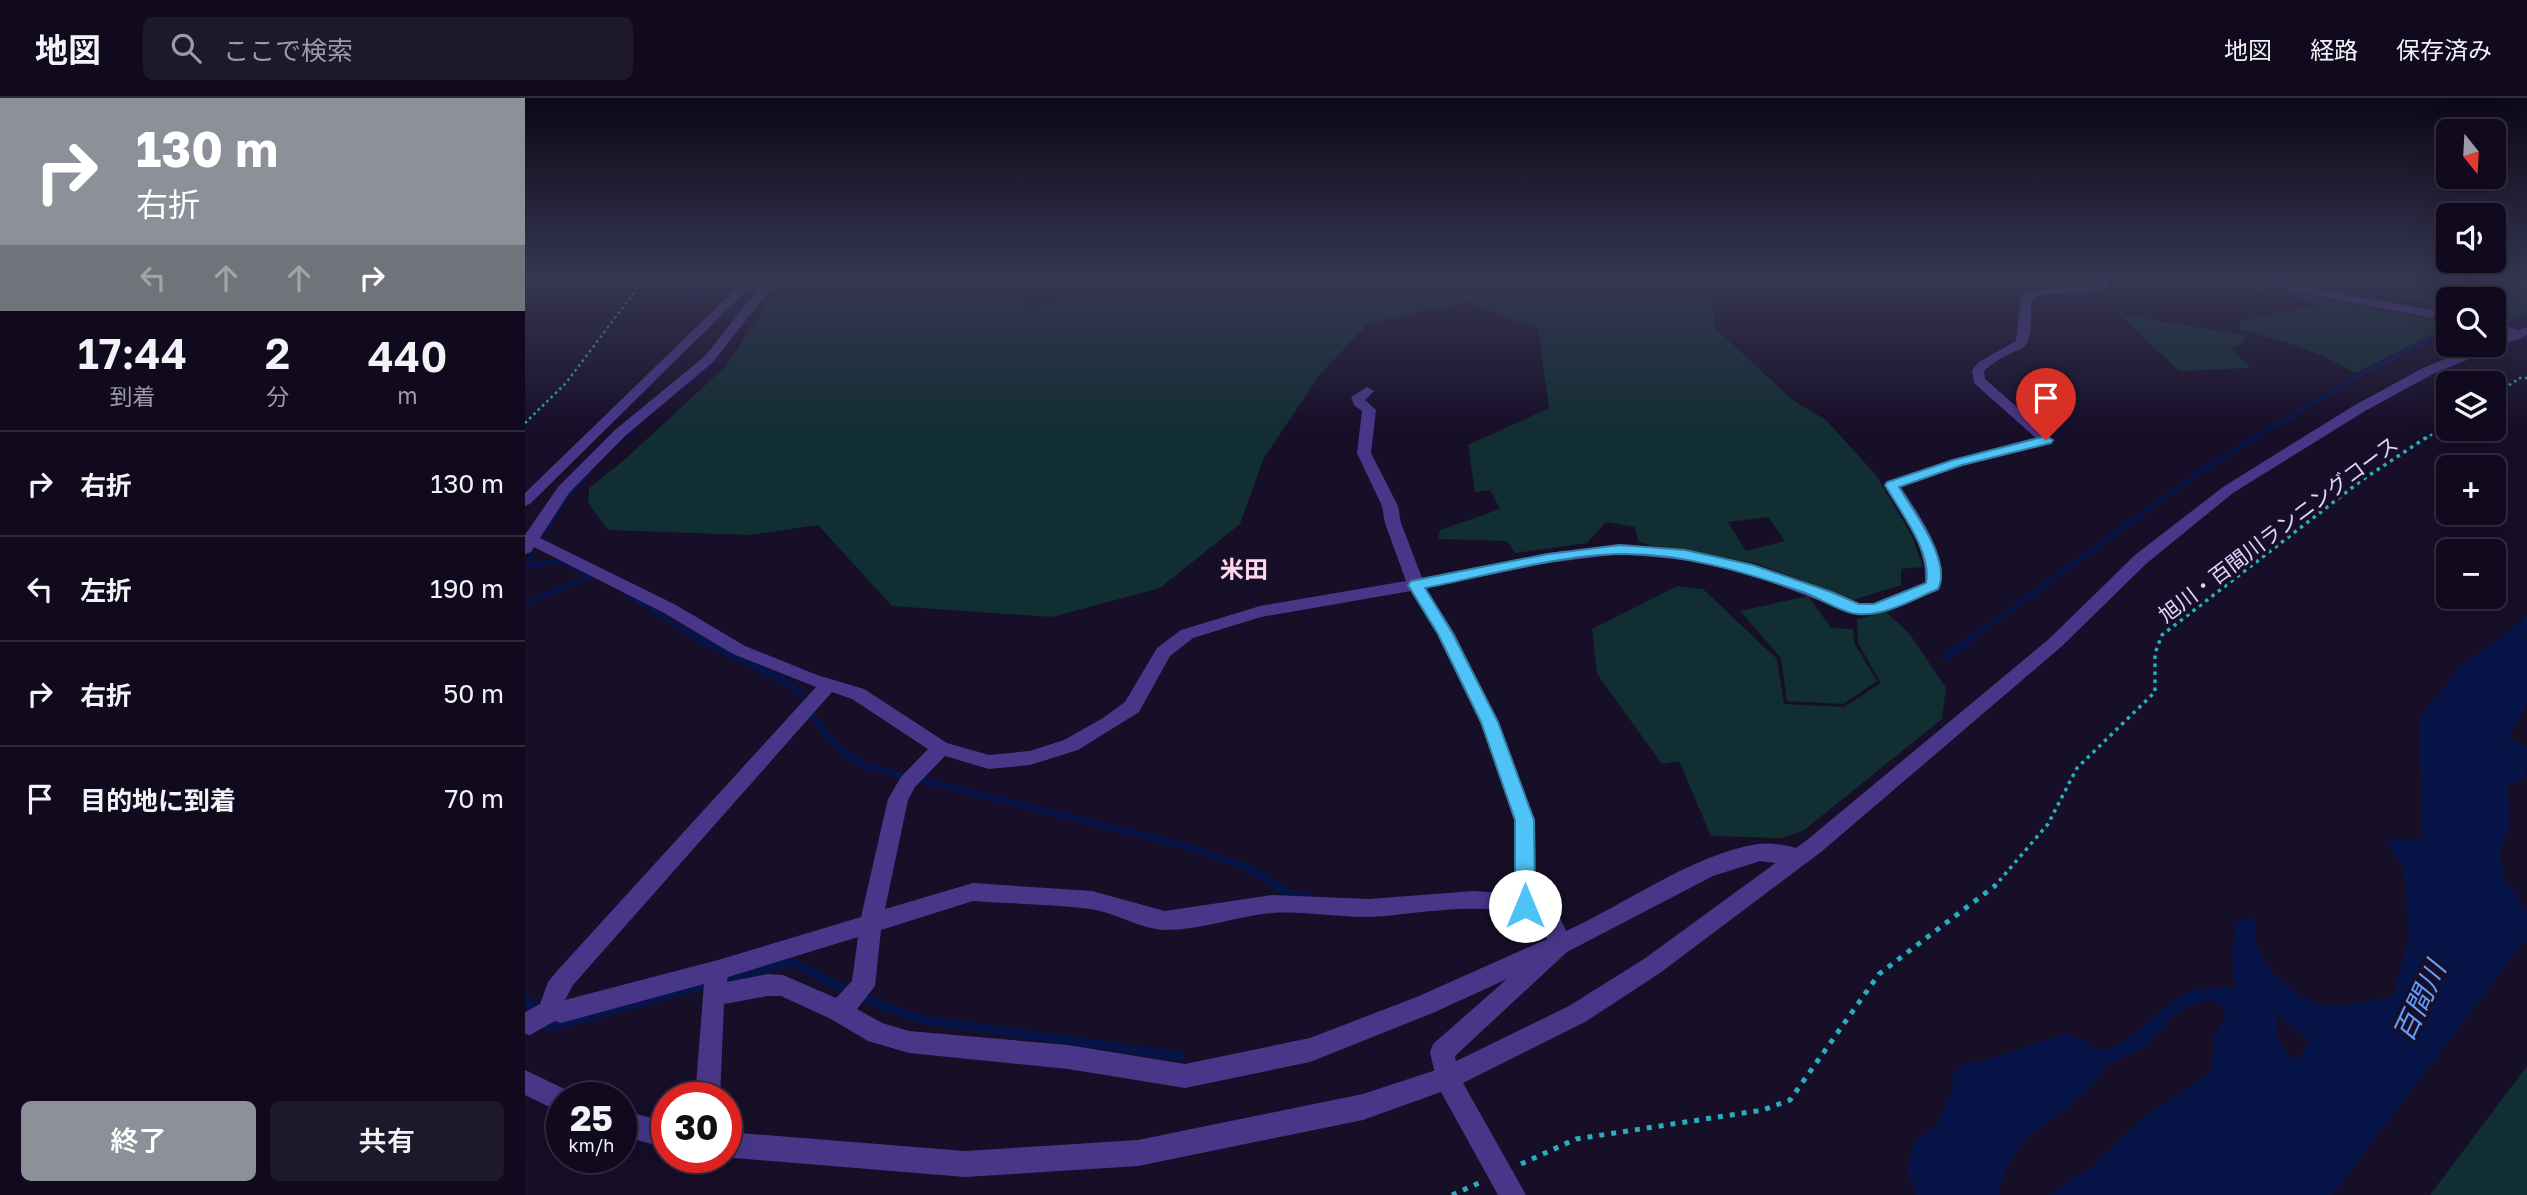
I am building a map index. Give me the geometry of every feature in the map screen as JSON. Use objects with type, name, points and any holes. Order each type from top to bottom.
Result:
[{"type":"street","points":[[525,501],[701,329]]},
{"type":"street","points":[[730,329],[709,359],[620,433],[563,490],[528,544],[670,609],[739,650],[858,694],[941,748],[989,762],[1030,758],[1071,745],[1132,707],[1163,652],[1187,634],[1260,612],[1339,600],[1548,558],[1620,550],[1685,555],[1753,570],[1826,595],[1857,609],[1875,609],[1933,586],[1935,574],[1929,552],[1892,485],[1957,463],[2046,440],[1979,380],[1978,370],[1986,361],[2016,349],[2024,339],[2024,329]]},
{"type":"street","points":[[2506,339],[2524,333]]},
{"type":"street","points":[[742,1146],[965,1164],[1138,1153],[1363,1107],[1447,1078],[1577,1014],[1652,966],[1799,857],[2055,643],[2141,559],[2228,490],[2360,408],[2428,371],[2461,357]]},
{"type":"street","points":[[1367,391],[1358,397],[1359,402],[1369,410],[1364,453],[1390,506],[1393,523],[1416,585],[1445,634],[1489,722],[1525,820],[1525,906]]},
{"type":"street","points":[[541,1016],[552,1005],[556,990],[565,978],[829,684]]},
{"type":"street","points":[[849,1001],[871,922],[898,799],[911,779],[941,748]]},
{"type":"street","points":[[541,1016],[715,983],[783,986],[849,1001],[877,1033],[909,1042],[1068,1057],[1185,1076],[1310,1050],[1427,1004],[1591,930],[1706,869],[1760,852],[1799,857]]},
{"type":"street","points":[[715,983],[800,944],[973,892],[1092,900],[1165,921],[1293,903],[1369,908],[1488,900],[1525,906],[1540,914],[1552,925],[1560,943]]},
{"type":"street","points":[[1513,1195],[1447,1078],[1442,1052],[1560,943]]},
{"type":"street","points":[[708,1082],[715,983]]},
{"type":"street","points":[[525,1082],[546,1093]]},
{"type":"path","points":[[525,423],[566,383],[606,329]]},
{"type":"path","points":[[2506,387],[2520,378],[2527,377]]},
{"type":"path","name":"旭川・百間川ランニングコース","points":[[1514,1167],[1576,1139],[1763,1110],[1790,1100],[1879,974],[1998,884],[2048,824],[2077,768],[2155,692],[2155,653],[2162,635],[2362,480],[2436,432]]},
{"type":"path","points":[[1452,1195],[1489,1178]]},
{"type":"green space","points":[[751,329],[1363,329],[1320,374],[1264,458],[1240,524],[1160,588],[1052,617],[892,606],[818,525],[750,535],[608,530],[588,503],[589,488],[623,461],[726,366]]},
{"type":"green space","points":[[1538,329],[1716,329],[1794,401],[1826,420],[1876,475],[1912,536],[1923,567],[1901,569],[1901,585],[1853,600],[1755,563],[1648,545],[1638,541],[1635,527],[1606,522],[1587,543],[1515,553],[1507,541],[1438,539],[1440,530],[1500,509],[1490,490],[1475,492],[1468,445],[1549,408]],"holes":[[[1768,517],[1785,541],[1746,551],[1728,522]]]},
{"type":"green space","points":[[2135,329],[2210,329],[2245,335],[2245,341],[2231,348],[2250,368],[2179,371]]},
{"type":"green space","points":[[2239,329],[2436,329],[2436,333],[2355,373],[2327,358]]},
{"type":"green space","points":[[1677,586],[1703,589],[1777,659],[1784,704],[1844,707],[1881,683],[1858,643],[1857,619],[1886,612],[1909,633],[1946,688],[1942,719],[1803,831],[1782,838],[1711,836],[1679,761],[1662,764],[1597,674],[1592,629]]},
{"type":"green space","points":[[1808,596],[1831,628],[1853,629],[1854,643],[1877,681],[1843,704],[1787,701],[1781,658],[1740,611]]},
{"type":"green space","points":[[2527,1066],[2527,1195],[2430,1195]]},
{"type":"water","name":"百間川","points":[[2527,617],[2527,703],[2508,739],[2527,747],[2526,777],[2508,786],[2509,826],[2500,854],[2504,877],[2527,911],[2527,938],[2332,1195],[2047,1195],[2091,1167],[2145,1116],[2202,1078],[2213,1067],[2214,1037],[2225,1018],[2224,1008],[2215,1001],[2204,1000],[2177,1012],[2146,1046],[2104,1067],[2088,1091],[2022,1142],[2004,1173],[1999,1195],[1917,1195],[1907,1170],[1915,1140],[1937,1125],[1953,1090],[1952,1075],[1962,1065],[1989,1059],[2066,1033],[2089,1043],[2097,1051],[2131,1036],[2183,994],[2235,987],[2232,957],[2236,923],[2251,916],[2258,923],[2255,936],[2258,949],[2266,963],[2288,987],[2302,996],[2315,1003],[2335,1006],[2393,996],[2409,938],[2404,870],[2386,840],[2422,839],[2420,717],[2461,665]],"holes":[[[2278,1015],[2309,1040],[2299,1060],[2284,1051],[2276,1029]]]},
{"type":"waterway","points":[[2253,439],[2361,374],[2436,337]]},
{"type":"waterway","points":[[676,393],[716,360],[729,339]]},
{"type":"waterway","points":[[622,439],[633,429]]},
{"type":"waterway","points":[[615,445],[624,437]]},
{"type":"waterway","points":[[1970,639],[2204,469],[2256,437]]},
{"type":"waterway","points":[[546,530],[566,497],[588,473]]},
{"type":"waterway","points":[[529,561],[531,556]]},
{"type":"waterway","points":[[527,566],[560,561],[590,575]]},
{"type":"waterway","points":[[525,603],[593,576]]},
{"type":"waterway","points":[[622,591],[698,639]]},
{"type":"waterway","points":[[695,637],[783,680],[802,694]]},
{"type":"waterway","points":[[1945,658],[1972,637]]},
{"type":"waterway","points":[[811,714],[834,744],[865,766],[1192,848],[1247,867],[1277,887]]},
{"type":"waterway","points":[[1275,885],[1288,894],[1310,897]]},
{"type":"waterway","points":[[721,981],[791,962],[850,992]]},
{"type":"waterway","points":[[525,998],[549,1028],[710,984]]},
{"type":"waterway","points":[[860,997],[923,1020],[1180,1056]]},
{"type":"district","name":"米田","points":[[1244,568]]},
{"type":"route","points":[[1525,906],[1525,820],[1489,722],[1445,634],[1416,585],[1548,558],[1620,550],[1685,555],[1753,570],[1826,595],[1857,609],[1875,609],[1933,586],[1935,574],[1919,531],[1892,485],[1957,463],[2046,440]]}]
